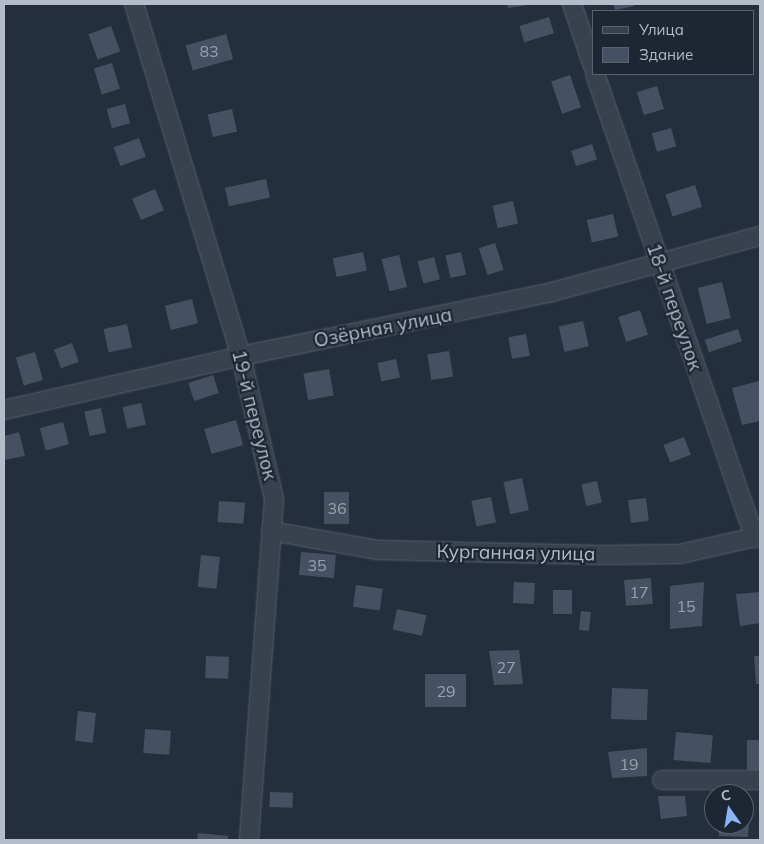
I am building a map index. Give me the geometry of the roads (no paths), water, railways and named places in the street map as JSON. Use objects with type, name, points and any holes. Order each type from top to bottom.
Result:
[{"type":"street","name":"19-й переулок","points":[[134,4],[241,356],[274,499],[249,840]]},
{"type":"street","points":[[572,4],[592,63]]},
{"type":"street","name":"18-й переулок","points":[[595,75],[658,263],[758,537]]},
{"type":"street","name":"Озёрная улица","points":[[4,410],[241,356],[446,316],[760,236]]},
{"type":"street","name":"Курганная улица","points":[[271,530],[378,550],[492,553],[680,554],[758,537]]},
{"type":"street","points":[[662,780],[760,780]]}]
